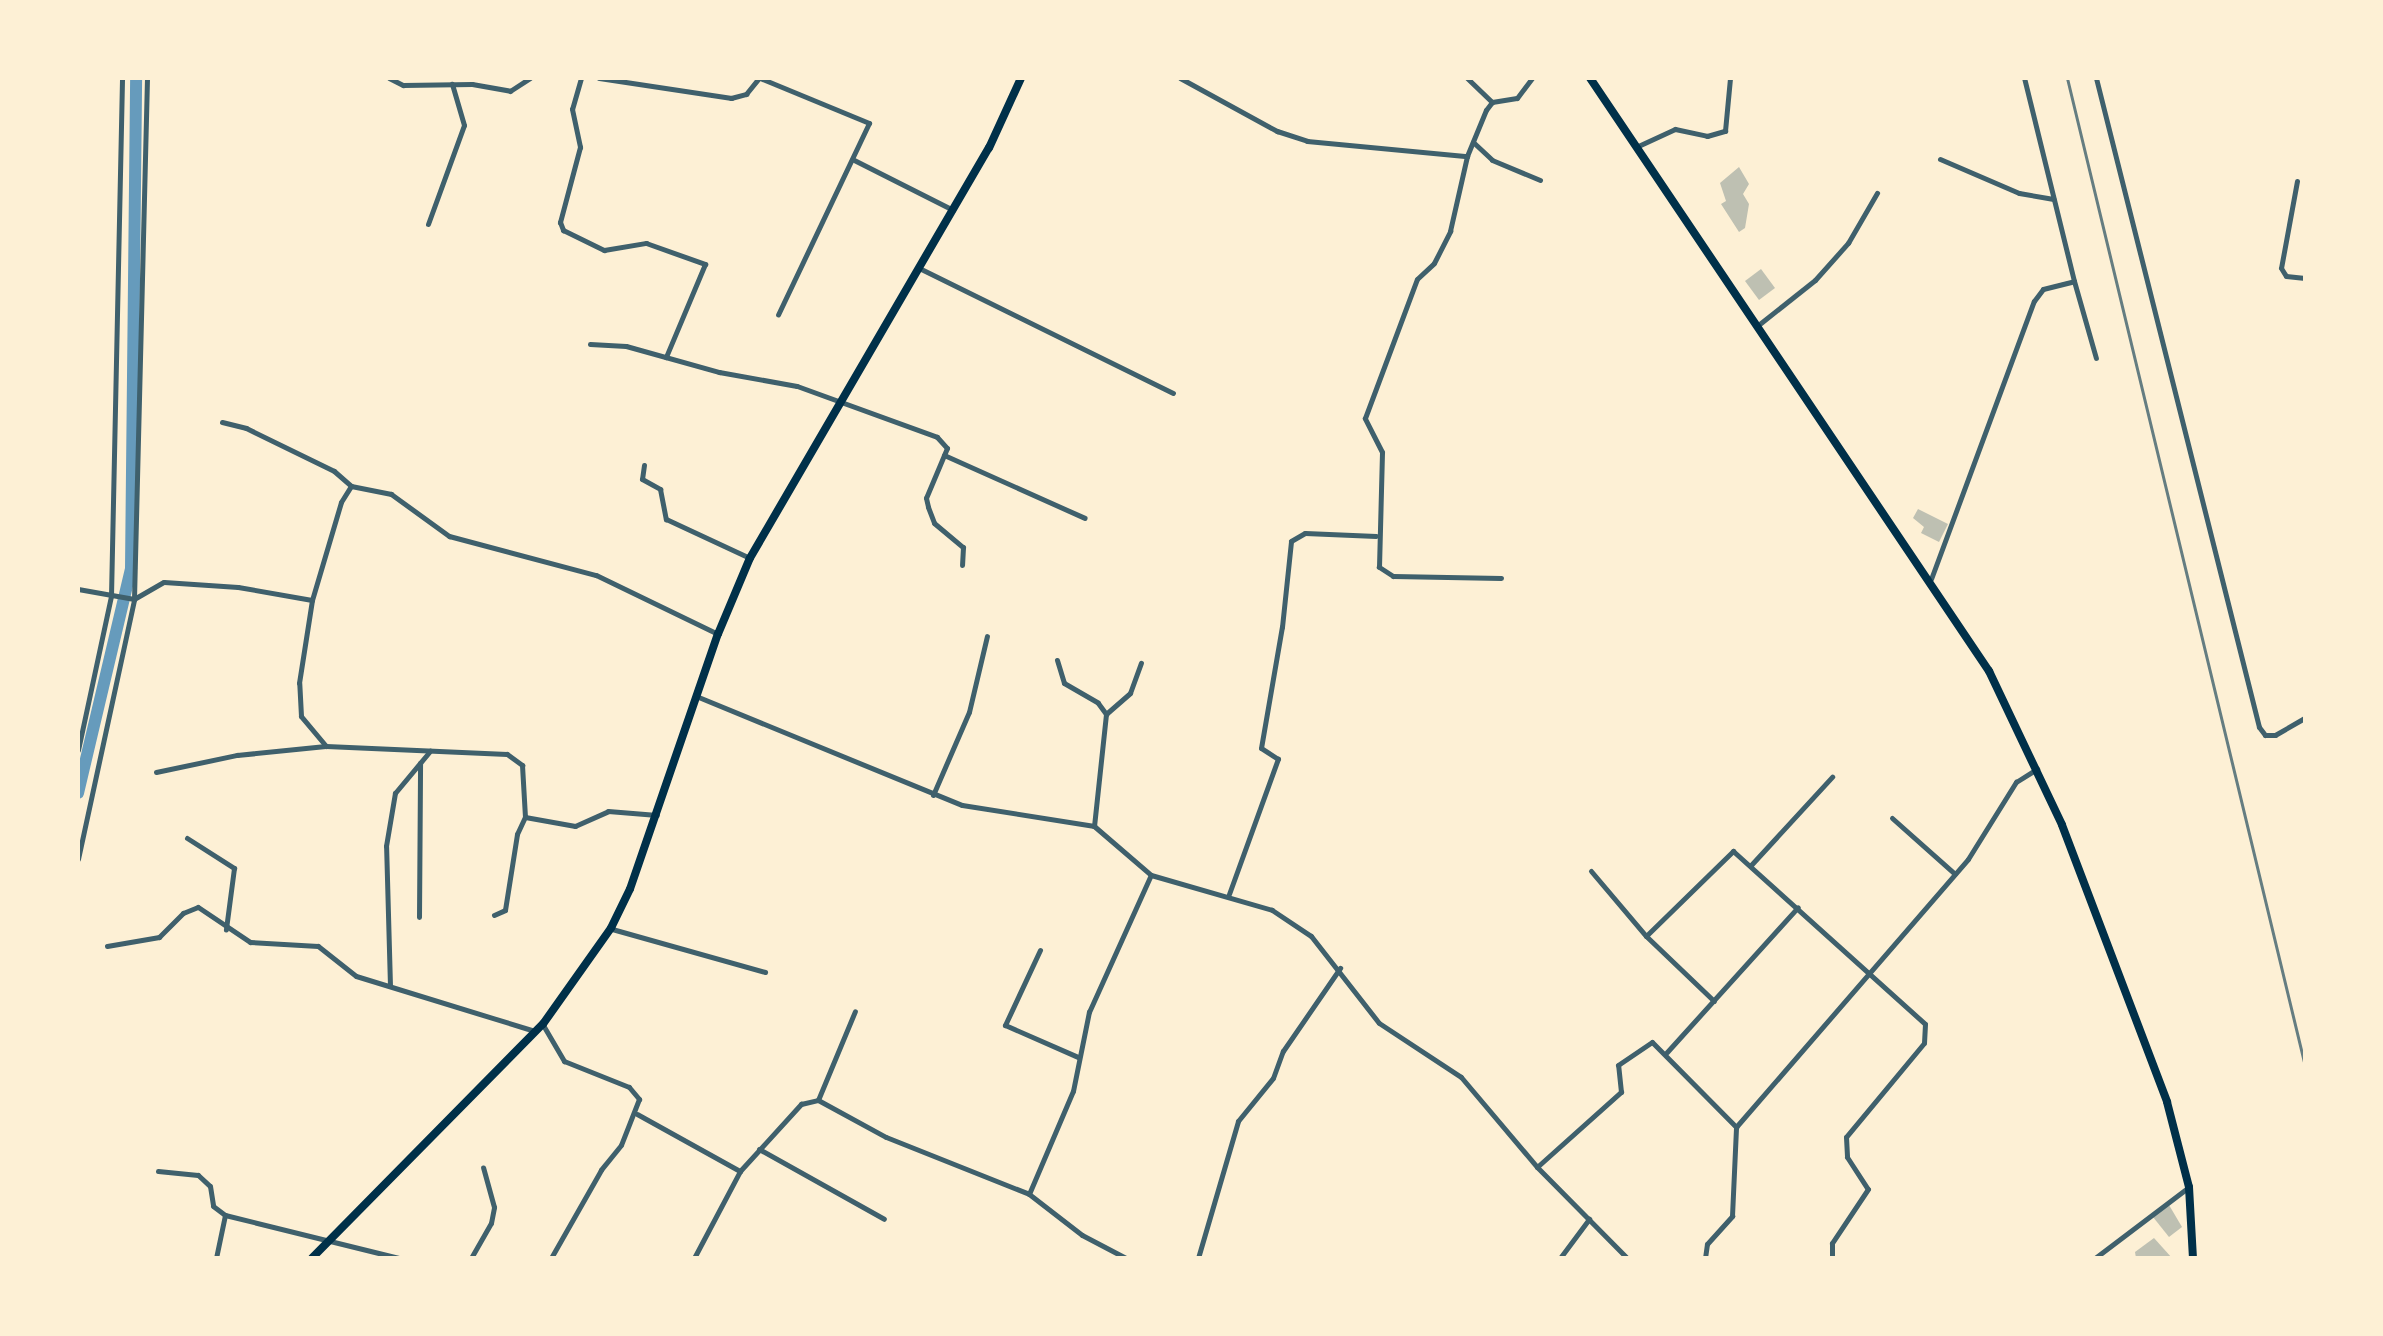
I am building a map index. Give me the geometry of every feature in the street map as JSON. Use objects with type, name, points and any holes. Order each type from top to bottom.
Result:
[{"type":"main road","points":[[312,1258],[328,1238],[539,1028],[611,928],[657,815],[718,634],[750,558],[954,210],[1021,78]]},
{"type":"main road","points":[[1590,78],[1931,579],[1989,671],[2038,768],[2128,992],[2167,1102],[2189,1187],[2193,1258]]},
{"type":"street","points":[[78,750],[113,596],[122,78]]},
{"type":"street","points":[[78,859],[132,599],[147,78]]},
{"type":"street","points":[[389,78],[403,85],[421,81],[513,91],[530,78]]},
{"type":"street","points":[[581,78],[572,109],[580,147],[560,222],[563,230],[604,250],[646,243],[705,264],[666,357]]},
{"type":"street","points":[[599,78],[731,98],[746,94],[759,78],[868,121],[854,160],[778,315]]},
{"type":"street","points":[[1180,78],[1277,131],[1307,141],[1467,156]]},
{"type":"street","points":[[1467,78],[1492,102]]},
{"type":"street","points":[[1492,102],[1517,98],[1532,78]]},
{"type":"street","points":[[1636,147],[1675,129],[1707,136],[1725,131],[1730,78]]},
{"type":"street","points":[[2024,78],[2096,358]]},
{"type":"street","points":[[2096,78],[2259,727],[2270,736],[2305,718]]},
{"type":"street","points":[[428,224],[464,125],[452,84]]},
{"type":"street","points":[[1492,102],[1467,156],[1450,231],[1434,263],[1417,279],[1367,408],[1365,427],[1382,452],[1376,559],[1385,574],[1501,578]]},
{"type":"street","points":[[1473,142],[1492,160],[1540,180]]},
{"type":"street","points":[[1940,159],[2019,193],[2053,199]]},
{"type":"street","points":[[854,160],[954,210]]},
{"type":"street","points":[[2297,181],[2281,268],[2286,276],[2305,278]]},
{"type":"street","points":[[1757,326],[1815,280],[1848,243],[1877,193]]},
{"type":"street","points":[[919,268],[1173,393]]},
{"type":"street","points":[[1931,579],[2034,301],[2043,289],[2074,281]]},
{"type":"street","points":[[590,344],[626,346],[797,386],[937,437],[945,443],[944,455],[926,498],[934,523],[963,547],[962,565]]},
{"type":"street","points":[[222,422],[246,428],[334,471],[351,486],[391,494],[449,536],[596,575],[718,634]]},
{"type":"street","points":[[944,455],[1085,518]]},
{"type":"street","points":[[644,465],[642,479],[660,489],[666,519],[750,558]]},
{"type":"street","points":[[326,746],[301,716],[298,700],[312,600],[341,502],[351,486]]},
{"type":"street","points":[[1229,894],[1278,759],[1261,748],[1282,627],[1291,541],[1305,533],[1376,536]]},
{"type":"street","points":[[78,589],[132,599],[164,582],[238,587],[312,600]]},
{"type":"street","points":[[933,795],[969,712],[987,636]]},
{"type":"street","points":[[1057,660],[1064,683],[1098,703],[1106,714],[1094,826]]},
{"type":"street","points":[[1106,714],[1130,693],[1141,663]]},
{"type":"street","points":[[696,696],[933,795],[979,808],[1094,826],[1151,875],[1229,894],[1272,910],[1298,927],[1340,968],[1379,1023],[1461,1077],[1537,1167],[1627,1258]]},
{"type":"street","points":[[156,772],[237,755],[326,746],[513,756],[522,765],[525,817],[517,834],[505,910],[494,915]]},
{"type":"street","points":[[390,986],[387,844],[396,791],[431,750]]},
{"type":"street","points":[[419,917],[420,762]]},
{"type":"street","points":[[1705,1258],[1707,1244],[1732,1216],[1736,1127],[1955,874],[2016,782],[2038,768]]},
{"type":"street","points":[[1751,865],[1832,777]]},
{"type":"street","points":[[525,817],[575,826],[608,811],[657,815]]},
{"type":"street","points":[[1892,818],[1955,874]]},
{"type":"street","points":[[187,838],[234,868],[226,930]]},
{"type":"street","points":[[1646,936],[1728,851],[1751,865],[1921,1019],[1928,1033],[1846,1137],[1847,1157],[1868,1189],[1832,1243],[1832,1258]]},
{"type":"street","points":[[1591,871],[1646,936],[1714,1001]]},
{"type":"street","points":[[1029,1194],[1073,1091],[1089,1012],[1151,875]]},
{"type":"street","points":[[107,946],[159,937],[183,913],[198,907],[214,914],[226,930],[256,944],[318,946],[356,976],[539,1028],[564,1061],[634,1090],[639,1099],[637,1114],[551,1258]]},
{"type":"street","points":[[1667,1053],[1798,907]]},
{"type":"street","points":[[611,928],[765,972]]},
{"type":"street","points":[[1040,950],[1005,1025],[1078,1057]]},
{"type":"street","points":[[1198,1258],[1238,1121],[1273,1078],[1283,1051],[1340,968]]},
{"type":"street","points":[[818,1100],[855,1011]]},
{"type":"street","points":[[1537,1167],[1621,1092],[1620,1062],[1652,1042],[1667,1053],[1736,1127]]},
{"type":"street","points":[[694,1258],[740,1171],[801,1104],[818,1100],[886,1137],[1029,1194],[1082,1235],[1126,1258]]},
{"type":"street","points":[[637,1114],[740,1171]]},
{"type":"street","points":[[759,1149],[884,1219]]},
{"type":"street","points":[[471,1258],[491,1223],[494,1207],[483,1167]]},
{"type":"street","points":[[158,1171],[202,1178],[210,1186],[213,1206],[225,1215],[399,1258]]},
{"type":"street","points":[[2095,1258],[2189,1187]]},
{"type":"street","points":[[216,1258],[225,1215]]},
{"type":"street","points":[[1560,1258],[1589,1219]]},
{"type":"building","points":[[1739,167],[1749,184],[1743,194],[1749,204],[1745,228],[1739,232],[1721,204],[1726,201],[1720,183]]},
{"type":"building","points":[[1761,269],[1775,288],[1759,300],[1745,281]]},
{"type":"building","points":[[1918,509],[1948,524],[1939,542],[1921,533],[1924,527],[1913,518]]},
{"type":"building","points":[[2169,1205],[2182,1227],[2169,1237],[2153,1217]]},
{"type":"building","points":[[2154,1238],[2172,1258],[2136,1258],[2135,1252]]},
{"type":"waterway","points":[[78,793],[131,568],[136,78]]},
{"type":"railway","points":[[2067,78],[2305,1066]]}]
